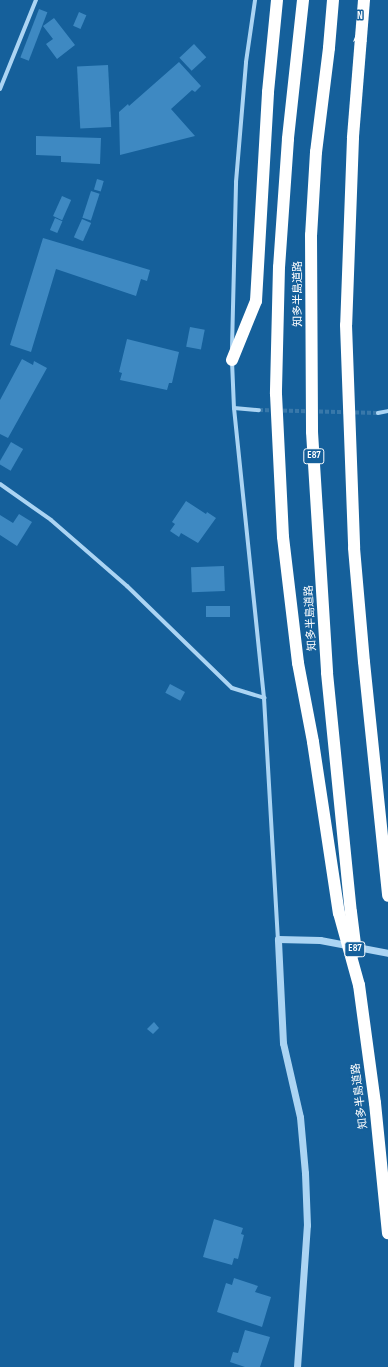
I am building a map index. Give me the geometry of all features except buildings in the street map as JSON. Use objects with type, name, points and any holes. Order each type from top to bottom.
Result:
[{"type":"highway","points":[[232,360],[256,301],[268,92],[277,0]]},
{"type":"highway","points":[[303,0],[288,138],[280,252],[276,394],[284,544],[298,663],[313,742],[339,913],[359,985]]},
{"type":"highway","name":"知多半島道路","points":[[333,0],[329,48],[316,152],[311,235],[312,432],[327,673],[351,912],[388,1233]]},
{"type":"highway","points":[[364,0],[353,138],[346,325],[354,548],[388,896]]},
{"type":"street","points":[[0,89],[36,0]]},
{"type":"street","points":[[255,0],[246,62],[236,182],[232,360],[234,408],[264,698],[283,1043],[300,1117],[305,1173],[307,1226],[297,1367]]},
{"type":"street","points":[[234,408],[260,410]]},
{"type":"street","points":[[378,413],[388,411]]},
{"type":"street","points":[[0,484],[51,520],[126,586],[232,688],[264,698]]},
{"type":"street","points":[[278,939],[320,940],[388,953]]},
{"type":"tunnel","points":[[259,410],[378,413]]}]
